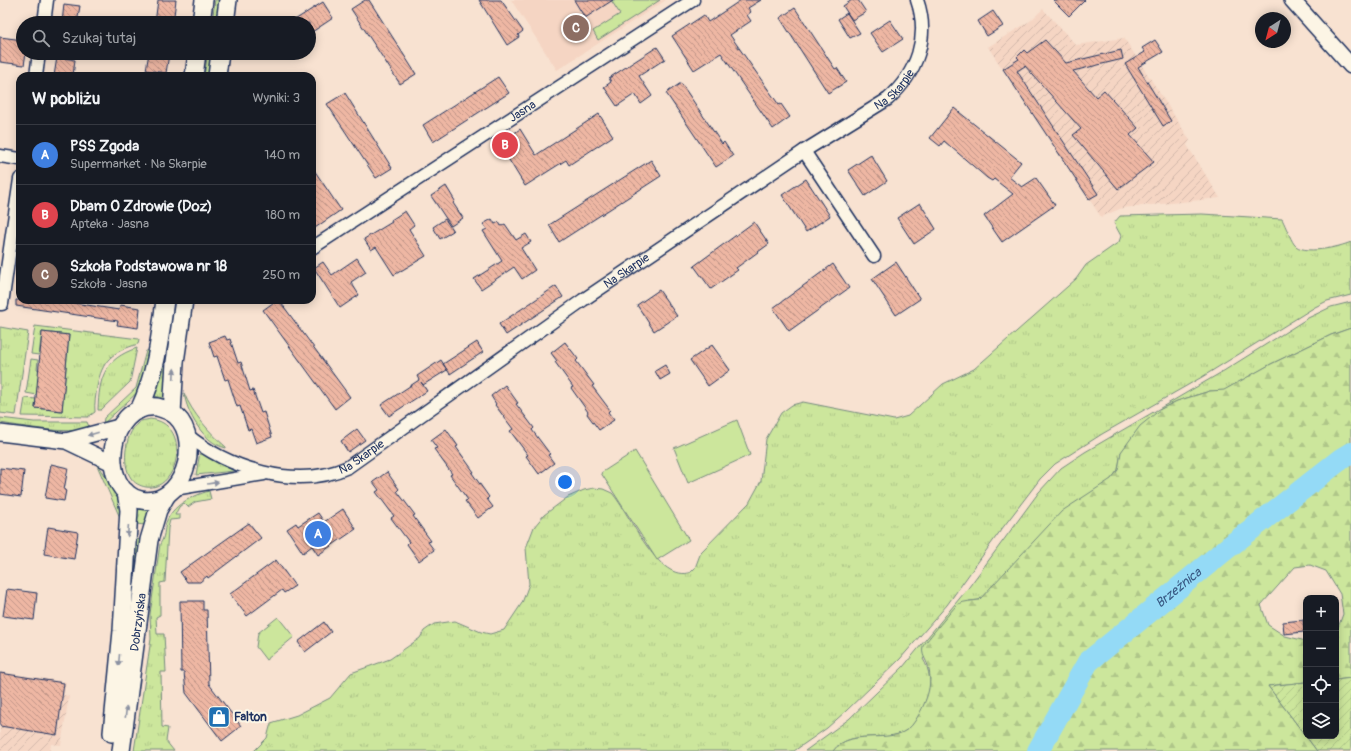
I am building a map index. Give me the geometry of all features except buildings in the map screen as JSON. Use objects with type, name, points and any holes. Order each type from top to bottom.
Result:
[{"type":"main road","points":[[202,16],[204,0]]},
{"type":"main road","points":[[226,16],[228,0]]},
{"type":"main road","points":[[195,72],[196,60]]},
{"type":"main road","points":[[218,72],[219,60]]},
{"type":"main road","points":[[139,410],[154,373],[164,304]]},
{"type":"main road","points":[[172,413],[175,362],[183,304]]},
{"type":"main road","points":[[151,407],[172,413],[179,419],[186,434],[187,446],[185,466],[180,481],[170,492],[154,500],[136,498],[126,492],[118,480],[114,464],[114,442],[119,428],[128,417],[139,410],[151,407]]},
{"type":"main road","name":"Dobrzyńska","points":[[111,751],[122,631],[129,510],[126,492]]},
{"type":"main road","name":"Dobrzyńska","points":[[121,751],[149,540],[158,510],[170,492]]},
{"type":"street","points":[[45,16],[47,0]]},
{"type":"street","name":"Jasna","points":[[316,245],[694,0]]},
{"type":"street","name":"Na Skarpie","points":[[267,473],[315,476],[339,471],[348,467],[583,300],[692,228],[804,151],[878,106],[900,89],[915,64],[922,39],[922,15],[917,0]]},
{"type":"street","points":[[1292,0],[1351,66]]},
{"type":"street","points":[[37,72],[38,60]]},
{"type":"street","points":[[804,151],[874,256]]},
{"type":"street","points":[[0,156],[16,158]]},
{"type":"street","points":[[1,304],[16,205]]},
{"type":"street","points":[[66,441],[119,428]]},
{"type":"street","points":[[0,433],[66,441],[114,464]]},
{"type":"street","points":[[186,434],[214,455],[235,464],[267,473]]},
{"type":"street","points":[[170,492],[267,473]]},
{"type":"shaded area","points":[[511,0],[666,0],[557,70]]},
{"type":"shaded area","points":[[1043,9],[1076,45],[1124,38],[1190,140],[1187,145],[1220,198],[1122,208],[1101,217],[988,47],[1030,21]]},
{"type":"shaded area","points":[[0,672],[66,682],[64,695],[69,696],[61,745],[51,744],[50,751],[0,751]]},
{"type":"green space","points":[[215,0],[220,0],[218,16],[213,16]]},
{"type":"green space","points":[[611,0],[660,0],[598,40],[593,31],[620,14]]},
{"type":"green space","points":[[207,60],[211,60],[210,72],[205,72]]},
{"type":"green space","points":[[1202,214],[1282,219],[1291,239],[1298,248],[1313,250],[1330,248],[1351,242],[1351,295],[1327,301],[1315,307],[1202,377],[1102,434],[1055,464],[1040,479],[947,605],[900,659],[827,728],[794,751],[254,751],[267,738],[271,723],[297,715],[330,698],[351,673],[390,659],[420,638],[424,631],[434,624],[455,621],[481,632],[490,634],[504,630],[522,603],[529,584],[526,548],[534,527],[544,515],[568,497],[584,490],[594,488],[603,489],[612,493],[656,558],[667,568],[679,573],[691,572],[695,568],[701,552],[749,503],[761,481],[766,439],[781,413],[792,405],[803,402],[894,420],[908,416],[943,384],[974,369],[1076,279],[1086,265],[1119,242],[1121,236],[1114,223],[1120,216]]},
{"type":"green space","points":[[1351,302],[1351,328],[1331,335],[1271,364],[1224,391],[1210,391],[1177,401],[1161,409],[1121,452],[1118,470],[1111,479],[979,600],[969,601],[923,659],[930,678],[929,692],[920,714],[912,726],[900,734],[850,739],[833,751],[805,751],[849,719],[903,667],[969,587],[1039,492],[1061,468],[1085,452],[1222,372],[1308,318],[1331,307]]},
{"type":"green space","points":[[171,304],[175,304],[170,345],[166,345]]},
{"type":"green space","points":[[35,326],[139,339],[138,344],[121,350],[110,358],[105,364],[97,387],[95,412],[88,417],[22,416],[25,398],[36,399],[35,408],[62,411],[69,335],[42,332],[39,355],[31,354]]},
{"type":"green space","points":[[0,327],[28,332],[16,415],[0,413]]},
{"type":"green space","points":[[1351,328],[1351,678],[1339,680],[1339,625],[1343,614],[1340,594],[1326,571],[1310,565],[1295,567],[1261,605],[1268,625],[1285,636],[1303,640],[1303,682],[1268,686],[1303,732],[1303,739],[1308,739],[1317,751],[833,751],[842,743],[852,739],[887,736],[898,734],[907,730],[915,721],[928,695],[930,673],[923,652],[923,646],[925,643],[958,604],[979,600],[1062,511],[1111,479],[1118,470],[1121,452],[1140,426],[1161,409],[1177,401],[1210,391],[1224,390],[1271,364],[1331,335]]},
{"type":"green space","points":[[137,348],[130,382],[101,410],[98,410],[102,379],[110,364],[117,358]]},
{"type":"green space","points":[[146,351],[150,351],[140,390],[103,424],[104,418],[136,388]]},
{"type":"green space","points":[[166,352],[169,353],[166,399],[155,396]]},
{"type":"green space","points":[[31,359],[38,360],[37,369],[40,370],[37,395],[26,393]]},
{"type":"green space","points":[[184,393],[197,415],[226,448],[218,445],[203,434],[193,418]]},
{"type":"green space","points":[[0,418],[34,422],[87,422],[90,429],[68,431],[33,428],[0,423]]},
{"type":"green space","points":[[150,419],[164,423],[172,432],[176,444],[176,456],[173,469],[167,479],[157,486],[146,487],[137,484],[131,478],[126,464],[126,448],[131,432],[136,425],[141,421]]},
{"type":"green space","points":[[737,420],[750,455],[688,483],[674,448]]},
{"type":"green space","points":[[635,451],[689,540],[657,560],[601,473]]},
{"type":"green space","points":[[200,452],[234,471],[196,475]]},
{"type":"green space","points":[[96,463],[106,477],[120,504],[121,520]]},
{"type":"green space","points":[[209,491],[211,499],[195,502],[188,507],[184,503],[179,507],[175,515],[180,515],[180,519],[170,520],[168,528],[165,582],[160,583],[160,615],[156,617],[157,634],[164,634],[166,672],[161,672],[162,727],[168,728],[166,741],[174,751],[134,751],[151,639],[150,614],[160,544],[164,536],[166,523],[173,511],[183,502]]},
{"type":"green space","points":[[137,508],[150,509],[145,525],[136,524]]},
{"type":"green space","points":[[135,539],[142,540],[132,604]]},
{"type":"green space","points":[[278,617],[294,637],[266,660],[256,647],[258,633]]},
{"type":"green space","points":[[1351,678],[1351,751],[1317,751],[1308,739],[1339,739],[1339,680]]},
{"type":"green space","points":[[1303,682],[1303,732],[1268,686]]},
{"type":"waterway","name":"Brzeźnica","points":[[1038,751],[1088,662],[1225,550],[1341,459],[1351,453]]},
{"type":"place","name":"Szkoła Podstawowa nr 18","points":[[576,28]]},
{"type":"place","name":"Dbam O Zdrowie (Doz)","points":[[505,145]]},
{"type":"place","name":"PSS Zgoda","points":[[318,534]]},
{"type":"place","name":"Falton","points":[[219,717]]}]
